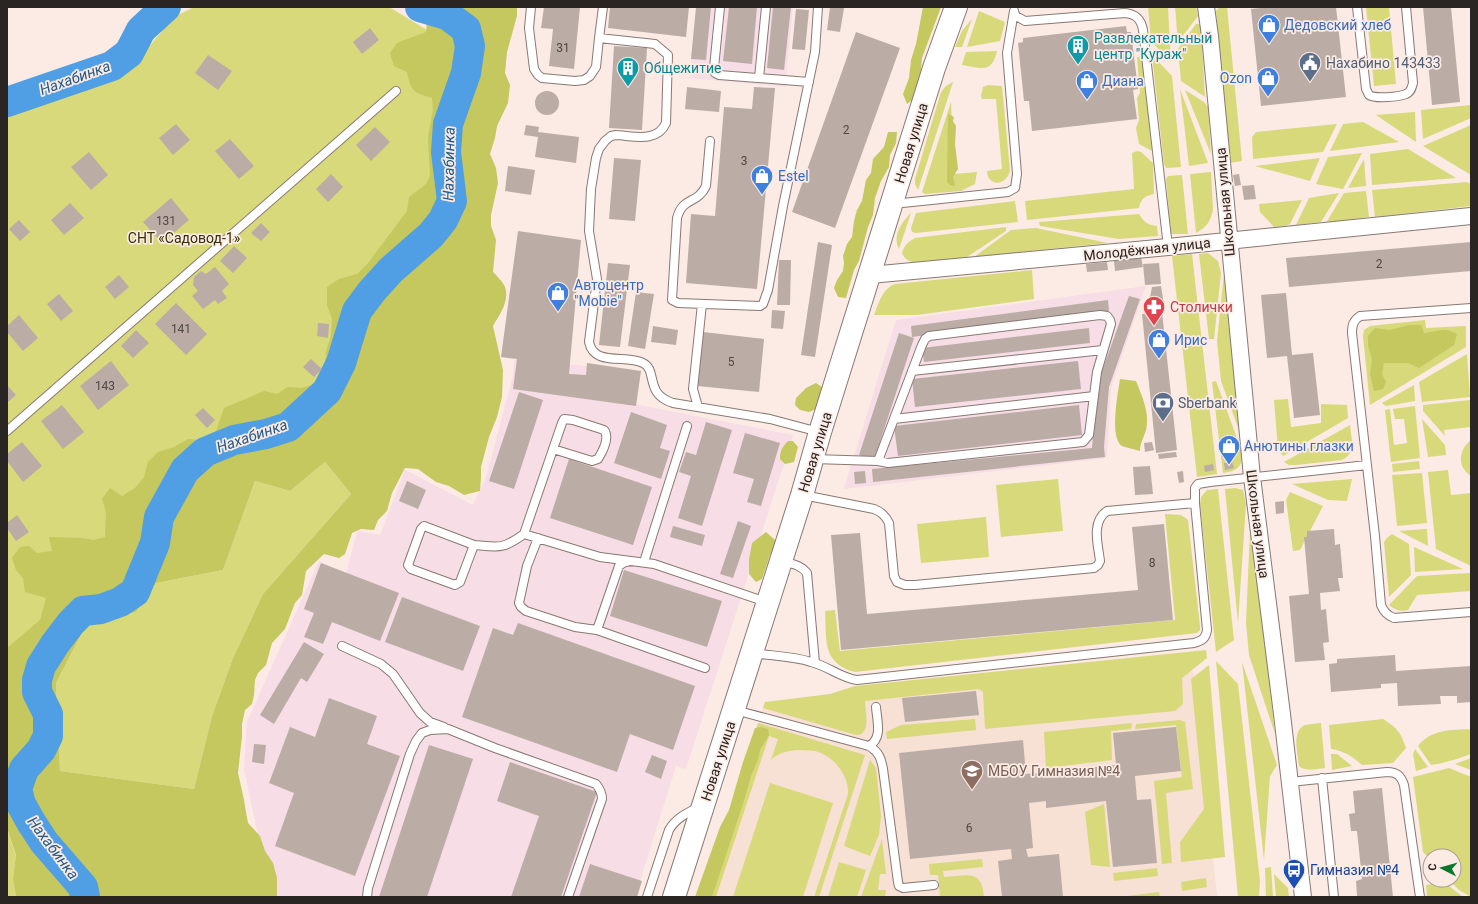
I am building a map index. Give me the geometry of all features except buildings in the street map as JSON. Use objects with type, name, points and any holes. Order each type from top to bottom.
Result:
[{"type":"street","name":"Новая улица","points":[[674,897],[780,560],[802,495],[820,432],[934,68],[956,7]]},
{"type":"street","name":"Школьная улица","points":[[1206,7],[1252,477],[1303,897]]},
{"type":"street","name":"Молодёжная улица","points":[[870,275],[1168,247],[1471,216]]},
{"type":"lane","points":[[532,7],[529,28],[534,69],[542,78],[575,81],[584,80],[590,76],[596,67],[603,7]]},
{"type":"lane","points":[[720,7],[714,68],[715,73],[719,76],[809,82]]},
{"type":"lane","points":[[759,78],[766,7]]},
{"type":"lane","points":[[710,140],[706,186],[697,198],[683,205],[679,210],[677,218],[672,300],[674,302],[702,304],[760,306],[764,304],[768,290],[783,206],[815,52],[818,7]]},
{"type":"lane","points":[[1357,7],[1366,89],[1369,95],[1376,98],[1406,94],[1412,87],[1406,7]]},
{"type":"lane","points":[[892,204],[1008,192],[1017,185],[1007,53],[1014,9]]},
{"type":"lane","points":[[1014,9],[1016,16],[1025,21],[1124,13],[1135,15],[1139,18],[1143,30],[1168,247]]},
{"type":"lane","points":[[599,38],[655,44],[668,55],[666,123],[663,129],[658,134],[651,137],[611,136],[605,141],[596,158],[591,189],[590,231],[596,279],[589,342],[592,351],[600,356],[639,361],[645,364],[649,368],[654,389],[660,397],[673,403],[770,419],[820,432]]},
{"type":"lane","points":[[7,431],[396,91]]},
{"type":"lane","points":[[698,407],[693,389],[702,304]]},
{"type":"lane","points":[[1471,308],[1360,316],[1354,320],[1352,326],[1381,605],[1388,616],[1394,618],[1471,612]]},
{"type":"lane","points":[[812,459],[878,461],[888,463],[1083,442],[1090,435],[1097,372],[1111,324],[1110,320],[1107,316],[1100,315],[929,336],[922,344],[878,461]]},
{"type":"lane","points":[[912,371],[1103,350]]},
{"type":"lane","points":[[894,419],[1094,396]]},
{"type":"lane","points":[[474,545],[460,582],[455,585],[411,569],[408,565],[420,529],[424,526],[474,545],[501,547],[512,543],[524,534],[562,422],[564,419],[573,420],[604,430],[607,433],[607,439],[601,454],[598,459],[592,461],[553,449]]},
{"type":"lane","points":[[644,562],[687,426]]},
{"type":"lane","points":[[752,653],[794,658],[815,663],[847,679],[857,680],[1194,643],[1204,639],[1207,630],[1195,503],[1195,488],[1198,484],[1367,465]]},
{"type":"lane","points":[[802,495],[874,509],[881,512],[889,523],[894,576],[898,582],[905,585],[915,586],[1094,568],[1100,561],[1097,526],[1102,515],[1107,511],[1195,503]]},
{"type":"lane","points":[[524,534],[600,557],[654,564],[767,603]]},
{"type":"lane","points":[[538,538],[527,566],[519,603],[526,611],[575,627],[597,630],[705,668]]},
{"type":"lane","points":[[780,560],[798,565],[804,568],[807,573],[815,663]]},
{"type":"lane","points":[[597,630],[619,566],[623,563],[632,561]]},
{"type":"lane","points":[[342,646],[381,664],[392,674],[420,713],[430,722],[495,748],[596,784],[602,794],[602,800],[568,897]]},
{"type":"lane","points":[[869,746],[875,742],[879,733],[876,707]]},
{"type":"lane","points":[[734,709],[869,746],[876,751],[880,757],[883,769],[899,886],[907,888],[934,885]]},
{"type":"lane","points":[[367,897],[368,888],[405,768],[416,741],[422,733],[430,730],[448,729]]},
{"type":"lane","points":[[1290,782],[1387,772],[1398,774],[1402,778],[1404,784],[1420,897]]},
{"type":"lane","points":[[1322,778],[1334,897]]},
{"type":"lane","points":[[647,897],[669,830],[673,823],[686,813],[704,804]]},
{"type":"shaded area","points":[[423,7],[517,7],[517,16],[507,52],[505,73],[510,85],[508,103],[497,126],[490,154],[496,168],[498,183],[491,215],[491,226],[496,240],[493,272],[504,285],[506,297],[503,308],[493,326],[503,370],[502,397],[481,467],[480,491],[464,495],[449,486],[436,482],[418,469],[405,468],[392,493],[387,511],[378,520],[374,530],[361,529],[352,533],[345,554],[339,558],[324,554],[306,571],[302,595],[295,603],[285,629],[272,643],[266,665],[258,673],[255,680],[252,704],[245,710],[242,724],[238,773],[248,823],[260,836],[265,851],[273,863],[277,878],[277,897],[16,897],[13,879],[16,855],[7,828],[7,648],[40,620],[46,598],[25,592],[23,578],[16,570],[12,558],[20,547],[29,546],[37,553],[52,551],[49,537],[83,538],[94,540],[105,537],[106,512],[102,499],[110,488],[122,496],[135,488],[144,477],[148,462],[158,452],[174,447],[188,439],[202,440],[216,431],[224,408],[264,391],[277,394],[288,387],[301,388],[324,380],[326,351],[331,336],[332,319],[327,305],[327,287],[339,279],[357,274],[368,263],[407,211],[409,197],[426,184],[430,176],[428,137],[433,110],[432,98],[414,90],[410,84],[407,72],[394,66],[390,53],[397,43],[426,32],[427,21],[422,10]],"holes":[[[325,462],[351,494],[263,594],[233,658],[212,716],[194,789],[60,771],[56,683],[86,625],[136,612],[156,583],[223,570],[255,481],[290,491]]]},
{"type":"shaded area","points":[[697,7],[793,7],[785,87],[689,78]]},
{"type":"shaded area","points":[[923,7],[941,7],[922,58],[920,80],[915,98],[907,104],[903,94],[909,78],[911,60],[916,44]]},
{"type":"shaded area","points":[[948,114],[954,117],[953,121],[956,126],[955,144],[958,169],[953,177],[955,186],[950,185],[947,182]]},
{"type":"shaded area","points":[[888,132],[897,132],[896,143],[890,155],[889,167],[881,181],[875,198],[873,215],[846,298],[838,297],[834,288],[843,271],[843,256],[847,244],[852,237],[854,221],[857,210],[862,201],[866,180],[871,173],[873,159],[884,147]]},
{"type":"shaded area","points":[[1146,286],[1111,388],[1107,458],[844,489],[896,320]]},
{"type":"shaded area","points":[[1409,325],[1421,325],[1424,333],[1448,330],[1457,334],[1454,345],[1419,368],[1408,363],[1384,363],[1382,374],[1386,382],[1383,389],[1374,391],[1370,374],[1372,359],[1368,346],[1368,336],[1375,328],[1390,330]]},
{"type":"shaded area","points":[[515,358],[637,372],[634,404],[793,435],[686,769],[676,766],[635,897],[271,897],[244,769],[247,722],[319,561],[346,574],[357,531],[380,535],[405,470],[473,505],[486,478],[513,376]]},
{"type":"shaded area","points":[[1120,379],[1136,381],[1145,405],[1147,424],[1140,451],[1122,446],[1118,441],[1116,434],[1115,415]]},
{"type":"shaded area","points":[[816,383],[822,387],[816,409],[809,412],[800,410],[795,405],[796,398],[806,388]]},
{"type":"shaded area","points":[[788,441],[793,441],[798,447],[794,462],[785,464],[780,459],[780,454]]},
{"type":"shaded area","points":[[766,532],[775,540],[775,547],[770,555],[762,579],[756,582],[749,574],[749,560],[752,543]]},
{"type":"shaded area","name":"МБОУ Гимназия №4","points":[[1189,662],[1195,678],[1217,897],[703,897],[765,702]]},
{"type":"shaded area","points":[[761,727],[768,729],[769,735],[760,750],[758,760],[751,776],[712,897],[695,897],[720,827],[729,810],[755,728]]},
{"type":"green space","name":"СНТ «Садовод-1»","points":[[194,7],[389,7],[442,39],[438,195],[334,350],[315,388],[7,686],[7,115],[27,109],[108,78],[146,50],[174,17]]},
{"type":"green space","points":[[1148,7],[1168,7],[1171,62],[1151,41]]},
{"type":"green space","points":[[1175,7],[1196,7],[1198,16],[1178,42]]},
{"type":"green space","points":[[1220,7],[1227,7],[1242,161],[1230,163],[1216,11]]},
{"type":"green space","points":[[1366,7],[1389,7],[1396,84],[1374,86]]},
{"type":"green space","points":[[979,11],[1005,22],[1000,41],[967,47]]},
{"type":"green space","points":[[972,19],[962,47],[955,47],[962,31]]},
{"type":"green space","points":[[1196,24],[1201,24],[1205,97],[1181,81],[1178,49]]},
{"type":"green space","points":[[997,51],[992,63],[985,68],[962,65],[966,52]]},
{"type":"green space","points":[[1152,55],[1172,76],[1181,167],[1166,168],[1164,164]]},
{"type":"green space","points":[[1137,57],[1142,57],[1152,151],[1139,144],[1136,128],[1139,120],[1137,98],[1140,93]]},
{"type":"green space","points":[[953,82],[918,190],[915,184],[915,179],[941,92],[946,86]]},
{"type":"green space","points":[[988,85],[1002,86],[1010,171],[1005,180],[997,183],[990,180],[987,171],[1002,169],[996,99],[982,99],[981,96],[983,87]]},
{"type":"green space","points":[[1180,89],[1208,163],[1189,166]]},
{"type":"green space","points":[[1185,90],[1204,102],[1208,107],[1211,154]]},
{"type":"green space","points":[[951,102],[954,174],[977,172],[975,184],[961,191],[925,194],[922,192]]},
{"type":"green space","points":[[1471,105],[1471,118],[1423,139],[1421,110]]},
{"type":"green space","points":[[1415,112],[1416,142],[1376,115]]},
{"type":"green space","points":[[1363,122],[1399,142],[1330,151],[1343,124]]},
{"type":"green space","points":[[1337,124],[1323,152],[1253,159],[1252,137],[1256,132]]},
{"type":"green space","points":[[1471,125],[1471,175],[1423,146]]},
{"type":"green space","points":[[1408,149],[1456,178],[1372,185],[1370,154]]},
{"type":"green space","points":[[1137,151],[1141,152],[1153,163],[1154,194],[1144,198],[1139,208],[1027,220],[1025,201],[1134,189],[1132,153]]},
{"type":"green space","points":[[1362,153],[1343,189],[1316,184],[1328,157]]},
{"type":"green space","points":[[1320,158],[1310,181],[1255,166]]},
{"type":"green space","points":[[1364,159],[1366,186],[1348,188]]},
{"type":"green space","points":[[1211,172],[1213,210],[1208,224],[1196,233],[1190,174]]},
{"type":"green space","points":[[1182,175],[1188,234],[1171,234],[1166,179],[1168,176]]},
{"type":"green space","points":[[1467,182],[1471,184],[1471,206],[1375,217],[1372,190]]},
{"type":"green space","points":[[1366,191],[1369,217],[1326,223],[1344,193]]},
{"type":"green space","points":[[1339,193],[1321,222],[1296,225],[1309,198]]},
{"type":"green space","points":[[1302,200],[1290,224],[1285,226],[1274,227],[1260,212],[1259,204]]},
{"type":"green space","points":[[1015,201],[1018,222],[916,233],[912,232],[911,228],[916,213]]},
{"type":"green space","points":[[911,213],[899,249],[897,244],[897,235],[901,225]]},
{"type":"green space","points":[[1139,214],[1146,223],[1157,226],[1158,236],[1119,239],[1040,226],[1039,222]]},
{"type":"green space","points":[[1006,227],[1006,231],[967,257],[921,264],[909,261],[902,253],[904,247],[915,238]]},
{"type":"green space","points":[[1036,228],[1108,243],[974,257],[1011,230]]},
{"type":"green space","points":[[1208,253],[1218,261],[1221,273],[1214,339],[1209,339],[1199,254]]},
{"type":"green space","points":[[1192,254],[1217,474],[1197,477],[1172,256]]},
{"type":"green space","points":[[1032,270],[1034,299],[917,315],[874,315],[879,301],[884,293],[895,284]]},
{"type":"green space","points":[[1224,274],[1244,444],[1221,381],[1217,341]]},
{"type":"green space","points":[[1425,320],[1426,328],[1466,326],[1466,347],[1370,405],[1363,336],[1364,330],[1370,326]]},
{"type":"green space","points":[[1467,354],[1470,397],[1422,402],[1419,382]]},
{"type":"green space","points":[[1216,381],[1242,455],[1241,463],[1237,469],[1223,473],[1212,382]]},
{"type":"green space","points":[[1414,385],[1415,401],[1386,406],[1382,403]]},
{"type":"green space","points":[[1288,399],[1291,427],[1321,423],[1321,404],[1347,405],[1348,418],[1283,456],[1278,449],[1274,400]]},
{"type":"green space","points":[[1470,400],[1471,427],[1444,430],[1445,436],[1423,411],[1423,405]]},
{"type":"green space","points":[[1415,406],[1420,458],[1391,462],[1385,410],[1390,409],[1394,445],[1407,443],[1404,419],[1395,419],[1393,409]]},
{"type":"green space","points":[[1422,419],[1445,445],[1446,455],[1428,457]]},
{"type":"green space","points":[[1350,425],[1352,445],[1350,453],[1342,460],[1296,465],[1289,465],[1284,462]]},
{"type":"green space","points":[[1471,440],[1471,476],[1463,468],[1461,458],[1464,449]]},
{"type":"green space","points":[[1419,461],[1420,469],[1393,472],[1392,464]]},
{"type":"green space","points":[[325,462],[351,494],[263,594],[233,658],[212,716],[194,789],[60,771],[56,683],[86,625],[136,612],[156,583],[223,570],[255,481],[290,491]]},
{"type":"green space","points":[[1448,470],[1451,495],[1471,493],[1471,566],[1436,549],[1428,472]]},
{"type":"green space","points":[[1422,473],[1427,523],[1397,526],[1392,475]]},
{"type":"green space","points":[[1058,479],[1063,531],[1001,537],[996,485]]},
{"type":"green space","points":[[1352,479],[1347,501],[1328,500],[1292,484]]},
{"type":"green space","points":[[1235,488],[1243,490],[1246,504],[1238,623],[1225,489]]},
{"type":"green space","points":[[1218,489],[1234,640],[1216,652],[1200,504],[1201,497],[1207,490]]},
{"type":"green space","points":[[1290,492],[1323,506],[1300,550],[1293,551],[1286,500]]},
{"type":"green space","points":[[1251,507],[1275,734],[1249,655],[1246,623]]},
{"type":"green space","points":[[1165,514],[1181,515],[1188,520],[1200,626],[1200,630],[1197,633],[855,672],[836,663],[828,649],[826,640],[825,611],[835,610],[840,651],[1175,620]]},
{"type":"green space","points":[[986,517],[989,557],[921,563],[917,524]]},
{"type":"green space","points":[[1426,529],[1428,546],[1399,531]]},
{"type":"green space","points":[[1392,534],[1409,544],[1411,575],[1389,597],[1384,542]]},
{"type":"green space","points":[[1414,547],[1463,569],[1415,572]]},
{"type":"green space","points":[[1470,573],[1471,591],[1417,595],[1408,610],[1405,611],[1398,610],[1389,605],[1417,576]]},
{"type":"green space","points":[[1206,650],[1207,658],[1182,678],[1183,704],[1175,711],[985,729],[983,692],[979,689],[865,701],[866,727],[861,734],[856,735],[763,708],[765,702],[830,694],[855,686]]},
{"type":"green space","points":[[1216,661],[1238,684],[1260,881],[1259,897],[1238,897]]},
{"type":"green space","points":[[1242,662],[1277,765],[1270,776],[1264,860]]},
{"type":"green space","points":[[1209,665],[1225,857],[1181,862],[1180,842],[1204,809],[1191,679]]},
{"type":"green space","points":[[975,719],[976,730],[887,739],[886,732],[901,725]]},
{"type":"green space","points":[[1383,719],[1398,731],[1406,748],[1393,763],[1362,765],[1348,754],[1331,749],[1329,725]]},
{"type":"green space","points":[[1180,720],[1185,722],[1193,789],[1166,793],[1172,863],[1162,864],[1154,781],[1182,777],[1176,725],[1135,729],[1136,724]]},
{"type":"green space","points":[[758,723],[865,755],[819,897],[814,897],[848,794],[846,780],[839,767],[834,762],[828,757],[815,751],[789,751],[780,754],[771,760],[778,739],[769,736],[716,897],[703,897]]},
{"type":"green space","points":[[1132,723],[1131,729],[1111,731],[1112,760],[1046,768],[1044,732]]},
{"type":"green space","points":[[1321,723],[1325,768],[1311,770],[1304,769],[1299,766],[1296,743],[1298,732],[1305,725]]},
{"type":"green space","points":[[1471,729],[1471,754],[1456,759],[1431,765],[1418,746],[1423,740],[1435,733],[1449,730]]},
{"type":"green space","points":[[1415,749],[1428,767],[1416,771],[1413,754]]},
{"type":"green space","points":[[1331,754],[1337,754],[1352,766],[1332,770]]},
{"type":"green space","points":[[1471,758],[1471,770],[1455,764]]},
{"type":"green space","points":[[870,760],[876,768],[881,816],[879,835],[870,856],[844,846]]},
{"type":"green space","points":[[1449,768],[1471,777],[1471,897],[1457,888],[1462,888],[1462,848],[1422,848],[1413,777]]},
{"type":"green space","points":[[770,783],[833,803],[803,897],[733,897]]},
{"type":"green space","points":[[1104,804],[1110,867],[1091,865],[1085,812]]},
{"type":"green space","points":[[7,828],[16,856],[13,879],[16,897],[7,897]]},
{"type":"green space","points":[[882,839],[886,874],[880,874],[878,890],[886,890],[885,897],[861,897]]},
{"type":"green space","points":[[982,859],[983,867],[943,871],[944,877],[966,875],[976,878],[983,888],[984,897],[940,897],[938,875],[930,875],[929,864]]},
{"type":"green space","points":[[839,862],[866,870],[857,897],[828,897]]},
{"type":"green space","points":[[1271,867],[1273,897],[1266,897],[1265,868]]},
{"type":"green space","points":[[1157,868],[1158,876],[1114,881],[1113,873]]},
{"type":"green space","points":[[1274,874],[1288,888],[1289,897],[1276,897]]},
{"type":"green space","points":[[1206,878],[1207,887],[1182,891],[1181,882]]},
{"type":"green space","points":[[1426,888],[1452,888],[1463,897],[1427,897]]},
{"type":"green space","points":[[1159,892],[1160,897],[1118,897]]},
{"type":"waterway","name":"Нахабинка","points":[[7,102],[112,66],[129,53],[141,30],[166,7]]},
{"type":"waterway","name":"Нахабинка","points":[[85,897],[83,887],[44,842],[31,822],[21,804],[17,789],[24,769],[41,750],[48,736],[48,714],[37,692],[37,680],[41,666],[71,623],[83,611],[101,609],[120,602],[135,592],[155,543],[159,517],[185,470],[205,452],[234,440],[266,434],[288,427],[327,391],[341,363],[357,311],[372,291],[391,270],[431,235],[443,220],[452,201],[446,152],[448,124],[466,73],[470,46],[466,29],[447,15],[420,7]]},
{"type":"place","name":"Дедовский хлеб","points":[[1269,44]]},
{"type":"place","name":"Развлекательный центр \"Кураж\"","points":[[1078,66]]},
{"type":"place","name":"Нахабино 143433","points":[[1310,82]]},
{"type":"place","name":"Общежитие","points":[[628,88]]},
{"type":"place","name":"Ozon","points":[[1268,98]]},
{"type":"place","name":"Диана","points":[[1087,100]]},
{"type":"place","name":"Estel","points":[[762,196]]},
{"type":"place","name":"Автоцентр \"Mobie\"","points":[[558,312]]},
{"type":"place","name":"Столички","points":[[1154,326]]},
{"type":"place","name":"Ирис","points":[[1159,360]]},
{"type":"place","name":"Sberbank","points":[[1163,422]]},
{"type":"place","name":"Анютины глазки","points":[[1229,466]]},
{"type":"place","name":"МБОУ Гимназия №4","points":[[972,790]]},
{"type":"place","name":"Гимназия №4","points":[[1294,890]]}]
